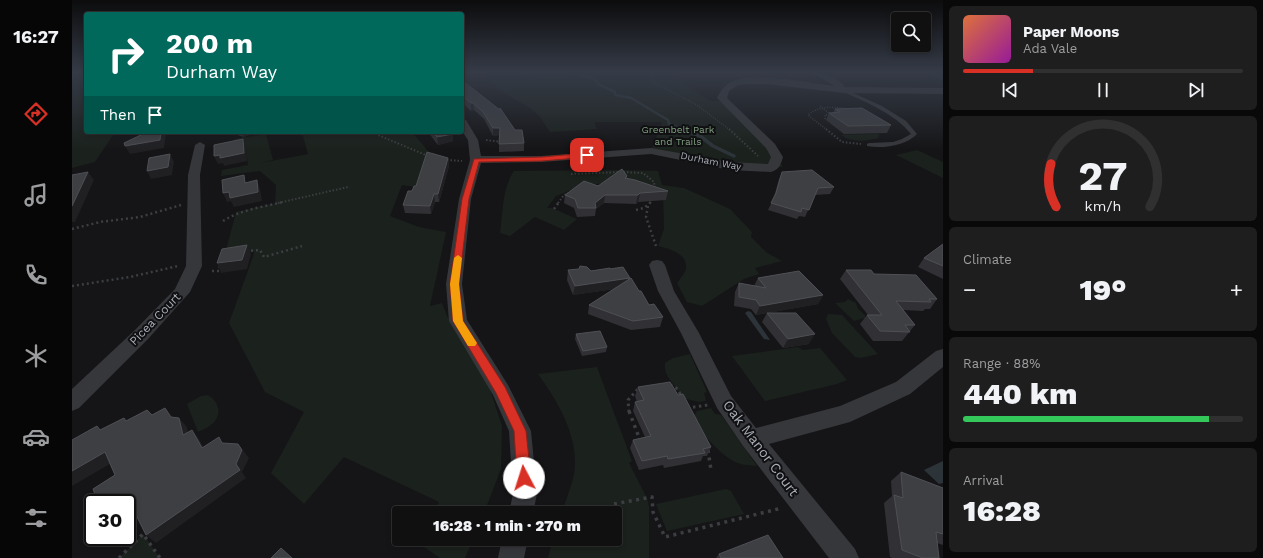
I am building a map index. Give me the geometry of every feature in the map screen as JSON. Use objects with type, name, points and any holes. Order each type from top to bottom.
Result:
[{"type":"street","points":[[722,98],[771,146],[777,157],[775,164]]},
{"type":"street","points":[[464,125],[474,140],[476,160],[466,199],[454,284],[458,321],[501,390],[520,431],[525,494],[522,506]]},
{"type":"street","name":"Picea Court","points":[[72,402],[79,390],[142,334],[182,292],[194,266],[194,175],[200,145]]},
{"type":"street","name":"Durham Way","points":[[476,160],[542,159],[651,151],[669,152],[724,166],[770,168],[775,164]]},
{"type":"street","name":"Oak Manor Court","points":[[656,255],[666,291],[690,333],[724,402],[751,439],[846,558]]},
{"type":"street","points":[[751,439],[843,415],[903,388],[943,356]]},
{"type":"street","points":[[511,558],[514,546]]},
{"type":"lane","points":[[861,98],[880,107],[904,122],[914,134],[909,139],[891,144],[869,144]]},
{"type":"path","points":[[684,98],[697,105],[733,132],[758,156],[775,164]]},
{"type":"path","points":[[820,106],[830,114]]},
{"type":"path","points":[[851,110],[841,108],[822,108],[814,110],[808,115],[845,143],[869,144]]},
{"type":"path","points":[[825,119],[825,116],[836,114]]},
{"type":"path","points":[[378,134],[430,157]]},
{"type":"path","points":[[485,140],[498,143],[505,142]]},
{"type":"path","points":[[444,160],[476,160]]},
{"type":"path","points":[[570,174],[621,172],[644,173],[654,182],[655,194],[648,206],[642,210],[636,210]]},
{"type":"path","points":[[223,221],[229,217],[253,209],[348,187]]},
{"type":"path","points":[[554,209],[564,195],[570,192]]},
{"type":"path","points":[[72,229],[100,222],[140,217],[181,205],[194,198]]},
{"type":"path","points":[[648,206],[646,217],[656,255]]},
{"type":"path","points":[[241,253],[260,250],[264,257],[302,246]]},
{"type":"path","points":[[212,271],[219,271],[222,260]]},
{"type":"path","points":[[72,286],[130,277],[194,262]]},
{"type":"path","points":[[668,384],[678,389],[685,408],[690,414]]},
{"type":"path","points":[[640,388],[628,400],[629,413],[640,441]]},
{"type":"path","points":[[685,408],[691,407]]},
{"type":"path","points":[[708,445],[710,470]]},
{"type":"path","points":[[614,504],[652,497],[653,512],[665,537],[802,503]]},
{"type":"path","points":[[119,558],[143,534],[160,558]]},
{"type":"green space","points":[[72,98],[84,98],[84,134],[114,134],[95,162],[72,168]]},
{"type":"green space","name":"Greenbelt Park and Trails","points":[[513,98],[706,98],[710,101],[722,101],[771,146],[783,167],[761,168],[651,151],[662,122],[594,122],[597,129],[550,132],[542,119],[525,105]]},
{"type":"green space","points":[[266,134],[273,160],[260,163],[308,154],[303,134],[414,134],[428,151],[416,187],[402,185],[390,216],[419,227],[446,232],[430,306],[442,303],[447,316],[489,386],[502,426],[501,469],[487,506],[437,506],[439,502],[344,457],[304,504],[271,473],[304,412],[265,392],[229,323],[254,254],[253,251],[225,254],[236,212],[275,203],[276,185],[260,171],[221,176],[222,170],[248,165],[246,150],[235,152],[235,139]]},
{"type":"green space","points":[[841,135],[880,135],[878,136],[879,138],[860,141],[846,138]]},
{"type":"green space","points":[[917,150],[943,162],[943,178],[896,155]]},
{"type":"green space","points":[[514,171],[658,171],[662,185],[684,188],[730,209],[752,232],[751,237],[766,252],[782,261],[755,268],[759,274],[744,279],[702,306],[687,302],[677,283],[686,269],[684,259],[677,253],[658,246],[664,229],[663,191],[613,182],[581,186],[556,196],[547,208],[552,208],[577,219],[564,230],[535,217],[510,236],[500,233],[505,193]]},
{"type":"green space","points":[[848,299],[856,303],[858,309],[865,315],[865,318],[854,321],[835,303],[845,302]]},
{"type":"green space","points":[[828,314],[842,315],[878,354],[861,358],[855,357],[832,333],[826,319]]},
{"type":"green space","points":[[798,347],[803,350],[820,348],[847,380],[837,384],[765,401],[732,356]]},
{"type":"green space","points":[[690,354],[707,392],[704,393],[706,401],[699,402],[682,398],[666,373],[665,363],[673,358]]},
{"type":"green space","points":[[597,367],[632,461],[629,463],[647,498],[649,506],[649,558],[548,558],[551,546],[622,546],[622,506],[564,506],[574,475],[574,447],[571,434],[560,408],[538,374]]},
{"type":"green space","points":[[207,395],[217,404],[218,416],[207,428],[198,432],[187,404],[201,396]]},
{"type":"green space","points":[[711,408],[715,414],[721,415],[757,466],[733,461],[715,446],[700,430],[694,420],[694,415],[697,411]]},
{"type":"green space","points":[[726,489],[731,491],[744,514],[667,531],[656,504]]},
{"type":"green space","points":[[143,534],[160,558],[119,558],[131,546],[136,546],[136,541]]},
{"type":"green space","points":[[422,546],[470,546],[465,558],[440,558]]},
{"type":"shaded area","points":[[748,311],[751,312],[770,340],[764,339],[745,313]]},
{"type":"shaded area","points":[[943,461],[943,483],[939,484],[924,470]]},
{"type":"building","points":[[465,98],[485,98],[500,110],[500,108],[515,130],[522,130],[524,143],[499,144],[500,128],[493,128],[483,112]]},
{"type":"building","points":[[862,108],[891,125],[848,126],[829,113],[840,112],[835,109]]},
{"type":"building","points":[[143,134],[161,134],[160,140],[125,146],[124,143]]},
{"type":"building","points":[[435,134],[453,134],[437,137]]},
{"type":"building","points":[[243,139],[244,153],[220,158],[220,155],[214,156],[214,145]]},
{"type":"building","points":[[427,152],[448,158],[438,194],[434,194],[430,206],[403,205],[408,191],[412,191],[414,186],[416,186]]},
{"type":"building","points":[[170,154],[168,167],[147,171],[149,158]]},
{"type":"building","points":[[622,169],[627,176],[625,178],[668,191],[640,193],[638,195],[605,195],[595,203],[596,208],[578,208],[575,199],[565,195],[584,181],[598,186]]},
{"type":"building","points":[[812,170],[834,187],[818,188],[809,210],[802,208],[801,212],[771,203],[776,193],[782,172]]},
{"type":"building","points":[[88,172],[72,206],[72,175]]},
{"type":"building","points":[[244,175],[245,183],[257,180],[258,192],[230,198],[229,192],[223,193],[222,180]]},
{"type":"building","points":[[943,244],[943,266],[924,258]]},
{"type":"building","points":[[247,245],[242,260],[217,263],[222,249]]},
{"type":"building","points":[[580,266],[587,267],[591,271],[623,267],[630,278],[575,286],[568,270],[579,269]]},
{"type":"building","points":[[846,270],[871,270],[874,274],[916,275],[937,299],[929,299],[931,302],[896,301],[915,325],[905,325],[910,332],[880,331],[867,315],[882,315]]},
{"type":"building","points":[[799,271],[823,295],[760,306],[756,300],[739,297],[739,283],[766,288],[758,278]]},
{"type":"building","points":[[631,278],[649,305],[654,304],[663,317],[633,321],[589,305]]},
{"type":"building","points":[[767,313],[796,313],[815,334],[788,339]]},
{"type":"building","points":[[600,331],[607,347],[583,351],[576,334]]},
{"type":"building","points":[[670,382],[678,395],[683,394],[711,447],[703,449],[705,453],[668,459],[667,456],[642,461],[633,440],[651,436],[635,402],[644,400],[638,387]]},
{"type":"building","points":[[165,408],[171,417],[179,418],[183,435],[192,430],[202,448],[219,437],[222,443],[238,444],[242,450],[236,464],[240,470],[146,535],[136,515],[136,494],[95,494],[93,489],[115,475],[105,452],[72,471],[72,440],[97,426],[100,430],[124,418],[126,421],[147,410],[152,415]]},
{"type":"building","points":[[901,472],[943,488],[943,534],[936,532],[939,558],[923,558],[902,550],[894,495],[903,498]]},
{"type":"building","points":[[768,535],[783,558],[721,558],[719,554]]},
{"type":"building","points":[[281,548],[292,558],[271,558]]},
{"type":"waterway","points":[[631,98],[668,120],[669,124],[685,130]]},
{"type":"waterway","points":[[682,129],[700,136],[713,146],[734,156]]},
{"type":"slow traffic","points":[[458,258],[454,284],[458,321],[472,343]]},
{"type":"route","points":[[524,478],[520,431],[501,390],[458,321],[454,284],[466,199],[476,160],[542,159],[587,155]]}]
